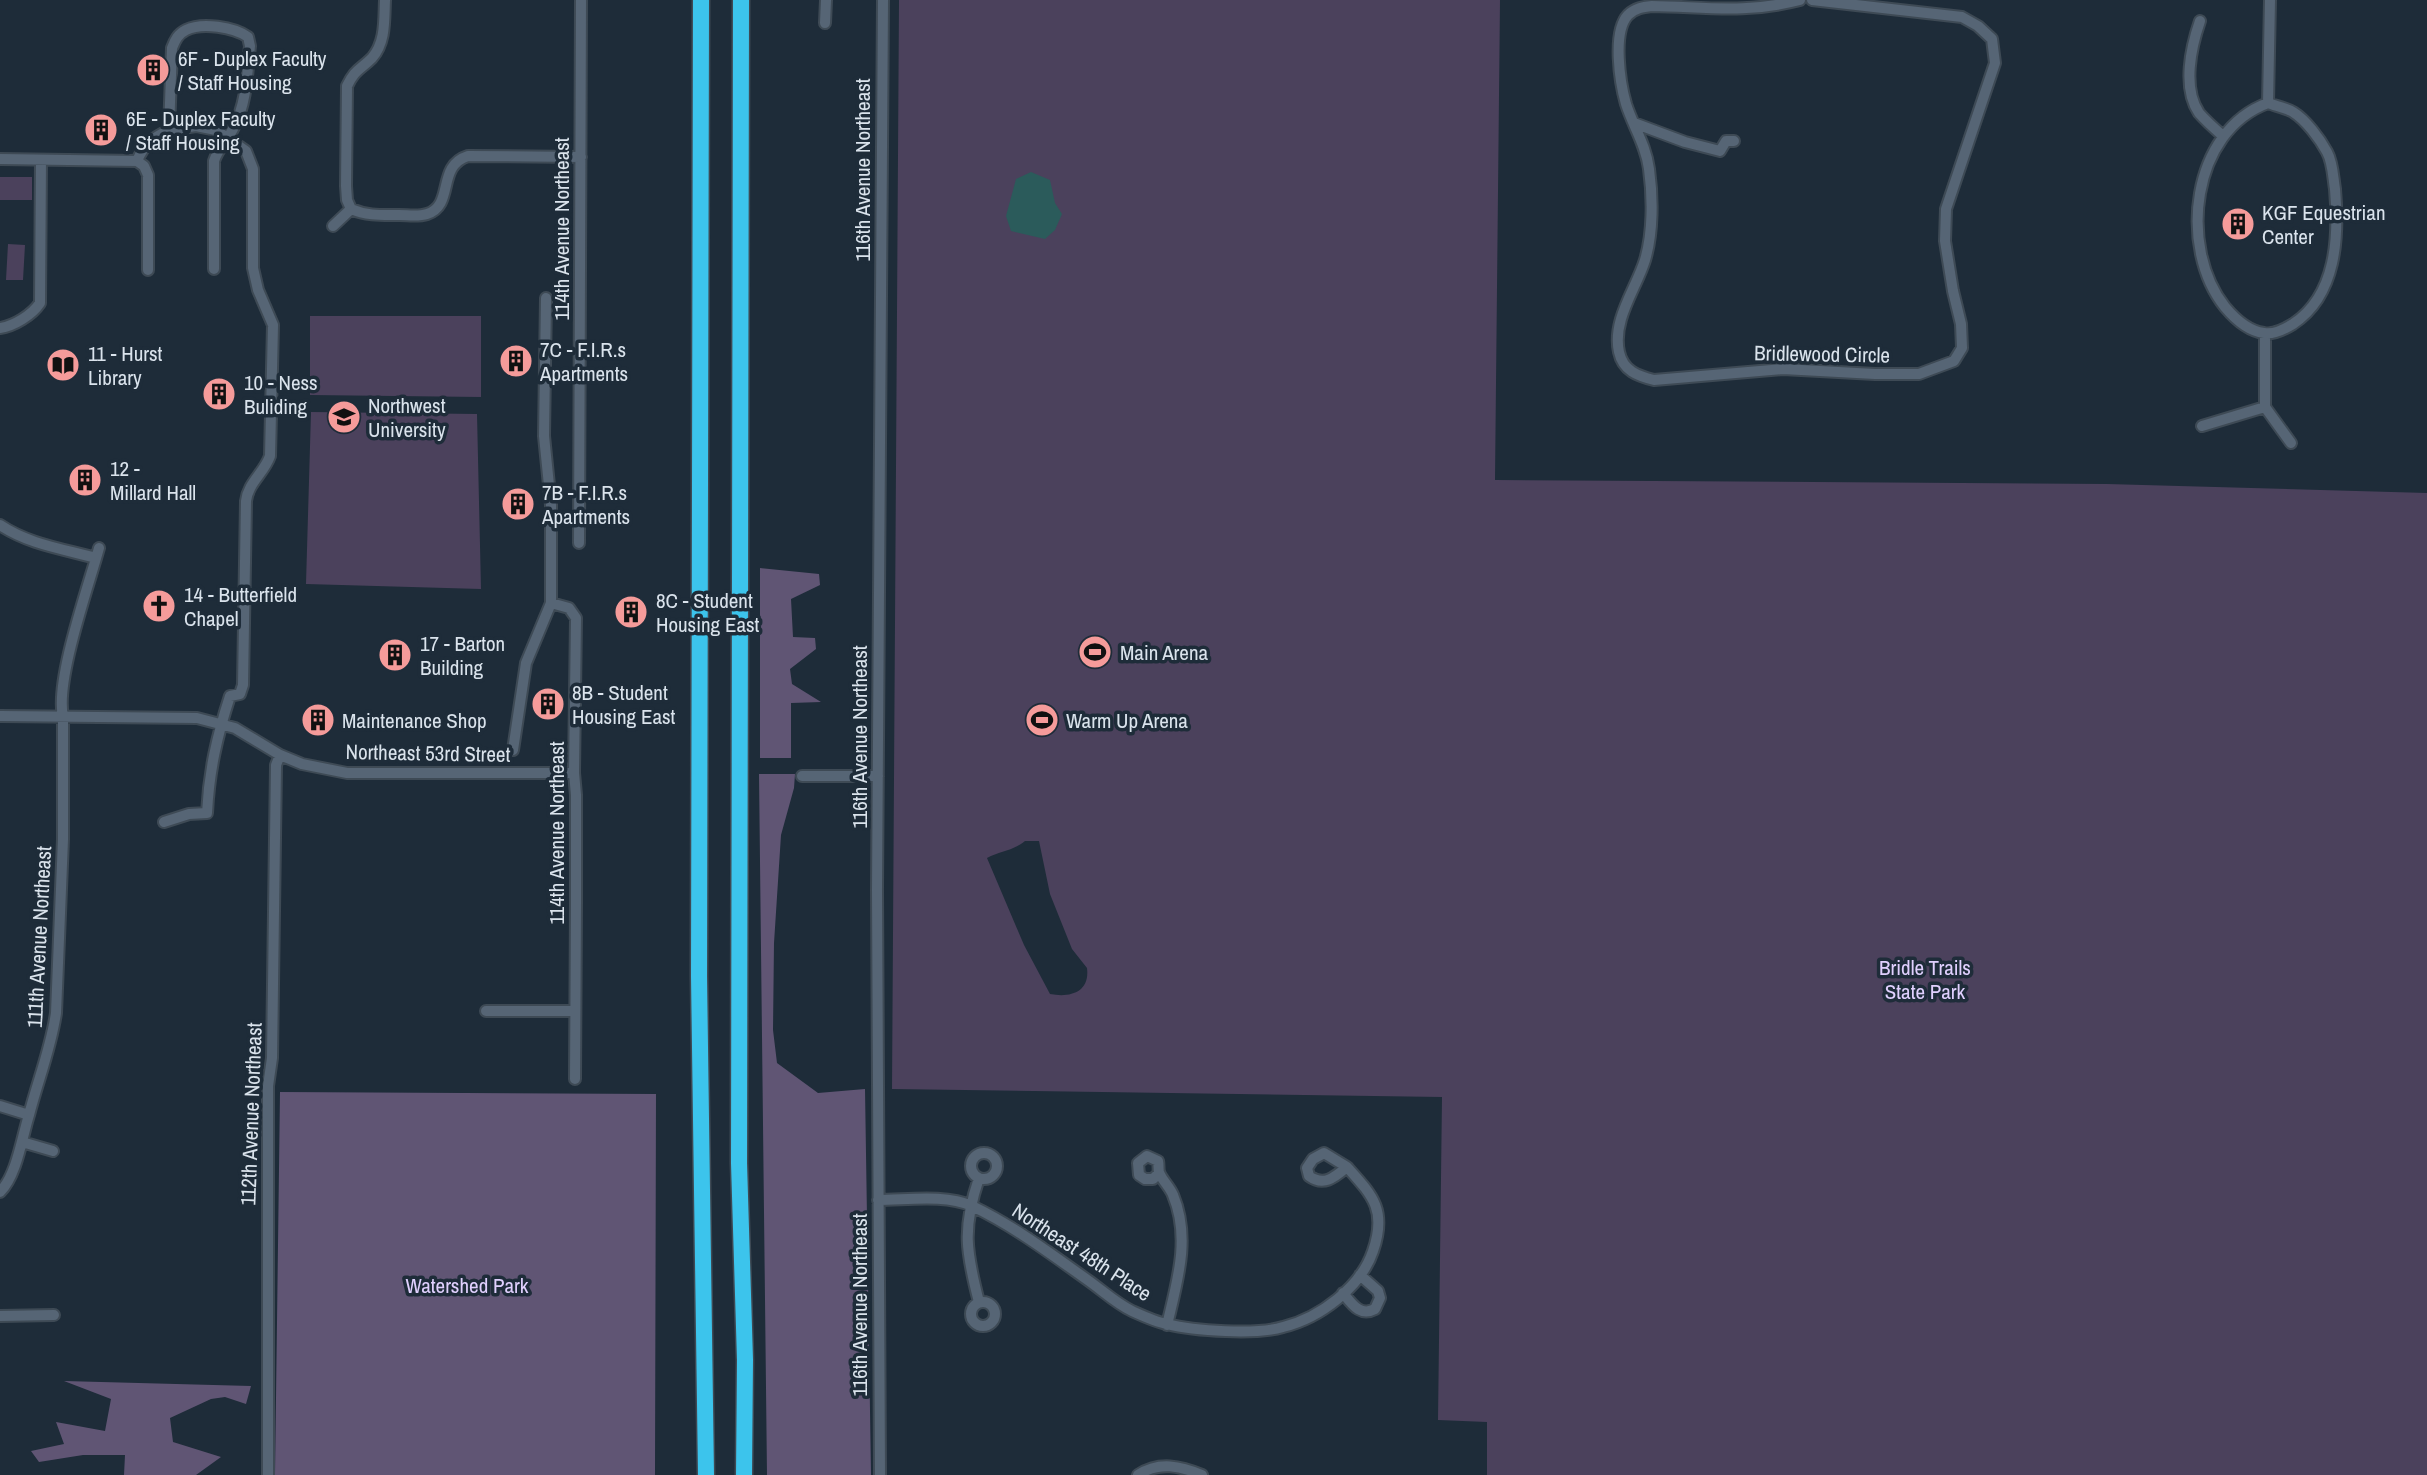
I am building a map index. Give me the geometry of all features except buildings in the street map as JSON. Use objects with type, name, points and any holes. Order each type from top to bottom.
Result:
[{"type":"highway","points":[[701,0],[699,976],[706,1475]]},
{"type":"highway","points":[[741,0],[739,1163],[745,1360],[744,1475]]},
{"type":"street","points":[[385,0],[384,30],[380,47],[370,60],[353,72],[347,86],[346,186],[351,209],[365,215],[424,215],[435,211],[442,201],[451,167],[458,159],[468,156],[581,157]]},
{"type":"street","name":"114th Avenue Northeast","points":[[579,542],[581,0]]},
{"type":"street","points":[[825,23],[826,0]]},
{"type":"street","name":"116th Avenue Northeast","points":[[880,1475],[878,776],[883,0]]},
{"type":"street","name":"Bridlewood Circle","points":[[1800,0],[1773,7],[1747,9],[1653,6],[1639,8],[1626,16],[1620,33],[1618,69],[1626,105],[1641,137],[1649,169],[1651,227],[1645,260],[1627,302],[1618,336],[1619,352],[1630,372],[1654,380],[1783,369],[1919,374],[1954,361],[1962,348],[1961,324],[1952,291],[1945,241],[1946,209],[1995,63],[1992,39],[1979,26],[1962,17],[1812,0]]},
{"type":"street","points":[[2268,103],[2270,0]]},
{"type":"street","points":[[2200,21],[2192,45],[2192,97],[2199,112],[2223,136]]},
{"type":"street","points":[[169,130],[172,48],[176,38],[186,30],[198,26],[240,32],[248,37],[250,46],[242,108],[214,161],[214,269]]},
{"type":"street","points":[[2268,103],[2293,112],[2312,131],[2328,153],[2333,174],[2337,234],[2334,260],[2315,303],[2299,320],[2284,330],[2265,334],[2234,318],[2218,299],[2207,278],[2199,243],[2198,214],[2204,178],[2223,136],[2247,113],[2268,103]]},
{"type":"street","points":[[1634,123],[1685,142],[1720,150],[1726,141],[1734,141]]},
{"type":"street","points":[[137,161],[143,147],[153,138],[169,130],[197,126],[216,130],[246,151],[253,169],[253,268],[258,290],[273,325],[270,456],[265,469],[247,492],[246,501],[243,685],[240,694],[230,696],[221,723],[209,772],[207,813],[189,814],[164,822]]},
{"type":"street","points":[[0,159],[137,161],[144,166],[148,176],[148,270]]},
{"type":"street","points":[[0,328],[36,310],[40,303],[41,160]]},
{"type":"street","points":[[333,226],[351,209]]},
{"type":"street","points":[[513,750],[526,663],[551,603],[551,505],[544,436],[546,298]]},
{"type":"street","points":[[2265,334],[2265,407],[2291,443]]},
{"type":"street","points":[[2202,426],[2265,407]]},
{"type":"street","name":"111th Avenue Northeast","points":[[0,525],[32,541],[98,553],[76,627],[62,689],[63,839],[56,1013],[52,1040],[22,1142],[7,1185],[0,1192]]},
{"type":"street","name":"114th Avenue Northeast","points":[[551,603],[569,608],[576,614],[575,1079]]},
{"type":"street","name":"Northeast 53rd Street","points":[[0,716],[197,718],[221,723],[249,735],[280,755],[302,764],[347,773],[574,773]]},
{"type":"street","name":"112th Avenue Northeast","points":[[268,1475],[268,1086],[272,1058],[276,765],[280,755]]},
{"type":"street","points":[[802,776],[878,776]]},
{"type":"street","points":[[486,1011],[575,1012]]},
{"type":"street","points":[[0,1106],[29,1115]]},
{"type":"street","points":[[22,1142],[53,1150]]},
{"type":"street","name":"Northeast 48th Place","points":[[878,1200],[951,1200],[970,1205],[1026,1237],[1130,1310],[1167,1325],[1251,1331],[1283,1327],[1314,1314],[1353,1285],[1371,1257],[1380,1224],[1378,1208],[1371,1194],[1347,1167]]},
{"type":"street","points":[[1159,1173],[1173,1196],[1181,1223],[1180,1270],[1167,1325]]},
{"type":"street","points":[[979,1178],[967,1225],[968,1254],[979,1302]]},
{"type":"street","points":[[1343,1293],[1359,1311],[1376,1309],[1380,1302],[1378,1291],[1360,1275]]},
{"type":"street","points":[[0,1315],[54,1315]]},
{"type":"street","points":[[1138,1475],[1150,1468],[1172,1466],[1202,1475]]},
{"type":"green space","name":"Bridle Trails State Park","points":[[899,0],[1500,0],[1495,480],[2107,484],[2427,493],[2427,1475],[1487,1475],[1487,1422],[1438,1420],[1442,1097],[892,1089]],"holes":[[[1025,841],[1039,841],[1050,894],[1072,949],[1087,968],[1085,983],[1078,992],[1072,994],[1050,994],[1024,945],[987,858]]]},
{"type":"green space","points":[[0,177],[32,177],[32,200],[0,200]]},
{"type":"green space","points":[[8,244],[25,245],[23,280],[6,280]]},
{"type":"green space","points":[[310,316],[481,316],[481,397],[310,395]]},
{"type":"green space","points":[[311,412],[477,414],[481,589],[306,584]]},
{"type":"green space","points":[[760,568],[819,574],[820,585],[791,599],[793,637],[815,638],[816,649],[790,669],[792,684],[821,702],[791,703],[791,758],[760,758]]},
{"type":"green space","points":[[759,774],[795,774],[794,788],[781,835],[774,943],[773,1030],[777,1063],[818,1093],[865,1089],[871,1475],[767,1475]]},
{"type":"green space","name":"Watershed Park","points":[[280,1092],[656,1094],[655,1475],[275,1475]]},
{"type":"green space","points":[[64,1381],[251,1386],[246,1404],[225,1397],[211,1399],[170,1418],[173,1442],[221,1457],[196,1475],[124,1475],[125,1455],[83,1455],[39,1462],[31,1451],[64,1444],[56,1422],[105,1431],[111,1399]]},
{"type":"shaded area","points":[[1031,172],[1050,180],[1055,203],[1062,214],[1055,230],[1045,239],[1011,231],[1006,216],[1016,179]]},
{"type":"place","name":"6F - Duplex Faculty / Staff Housing","points":[[153,70]]},
{"type":"place","name":"6E - Duplex Faculty / Staff Housing","points":[[101,130]]},
{"type":"place","name":"KGF Equestrian Center","points":[[2238,224]]},
{"type":"place","name":"7C - F.I.R.s Apartments","points":[[516,361]]},
{"type":"place","name":"11 - Hurst Library","points":[[63,365]]},
{"type":"place","name":"10 - Ness Buliding","points":[[219,394]]},
{"type":"place","name":"Northwest University","points":[[344,417]]},
{"type":"place","name":"12 - Millard Hall","points":[[85,480]]},
{"type":"place","name":"7B - F.I.R.s Apartments","points":[[518,504]]},
{"type":"place","name":"14 - Butterfield Chapel","points":[[159,606]]},
{"type":"place","name":"8C - Student Housing East","points":[[631,612]]},
{"type":"place","name":"Main Arena","points":[[1095,652]]},
{"type":"place","name":"17 - Barton Building","points":[[395,655]]},
{"type":"place","name":"8B - Student Housing East","points":[[548,704]]},
{"type":"place","name":"Maintenance Shop","points":[[318,720]]},
{"type":"place","name":"Warm Up Arena","points":[[1042,720]]}]
